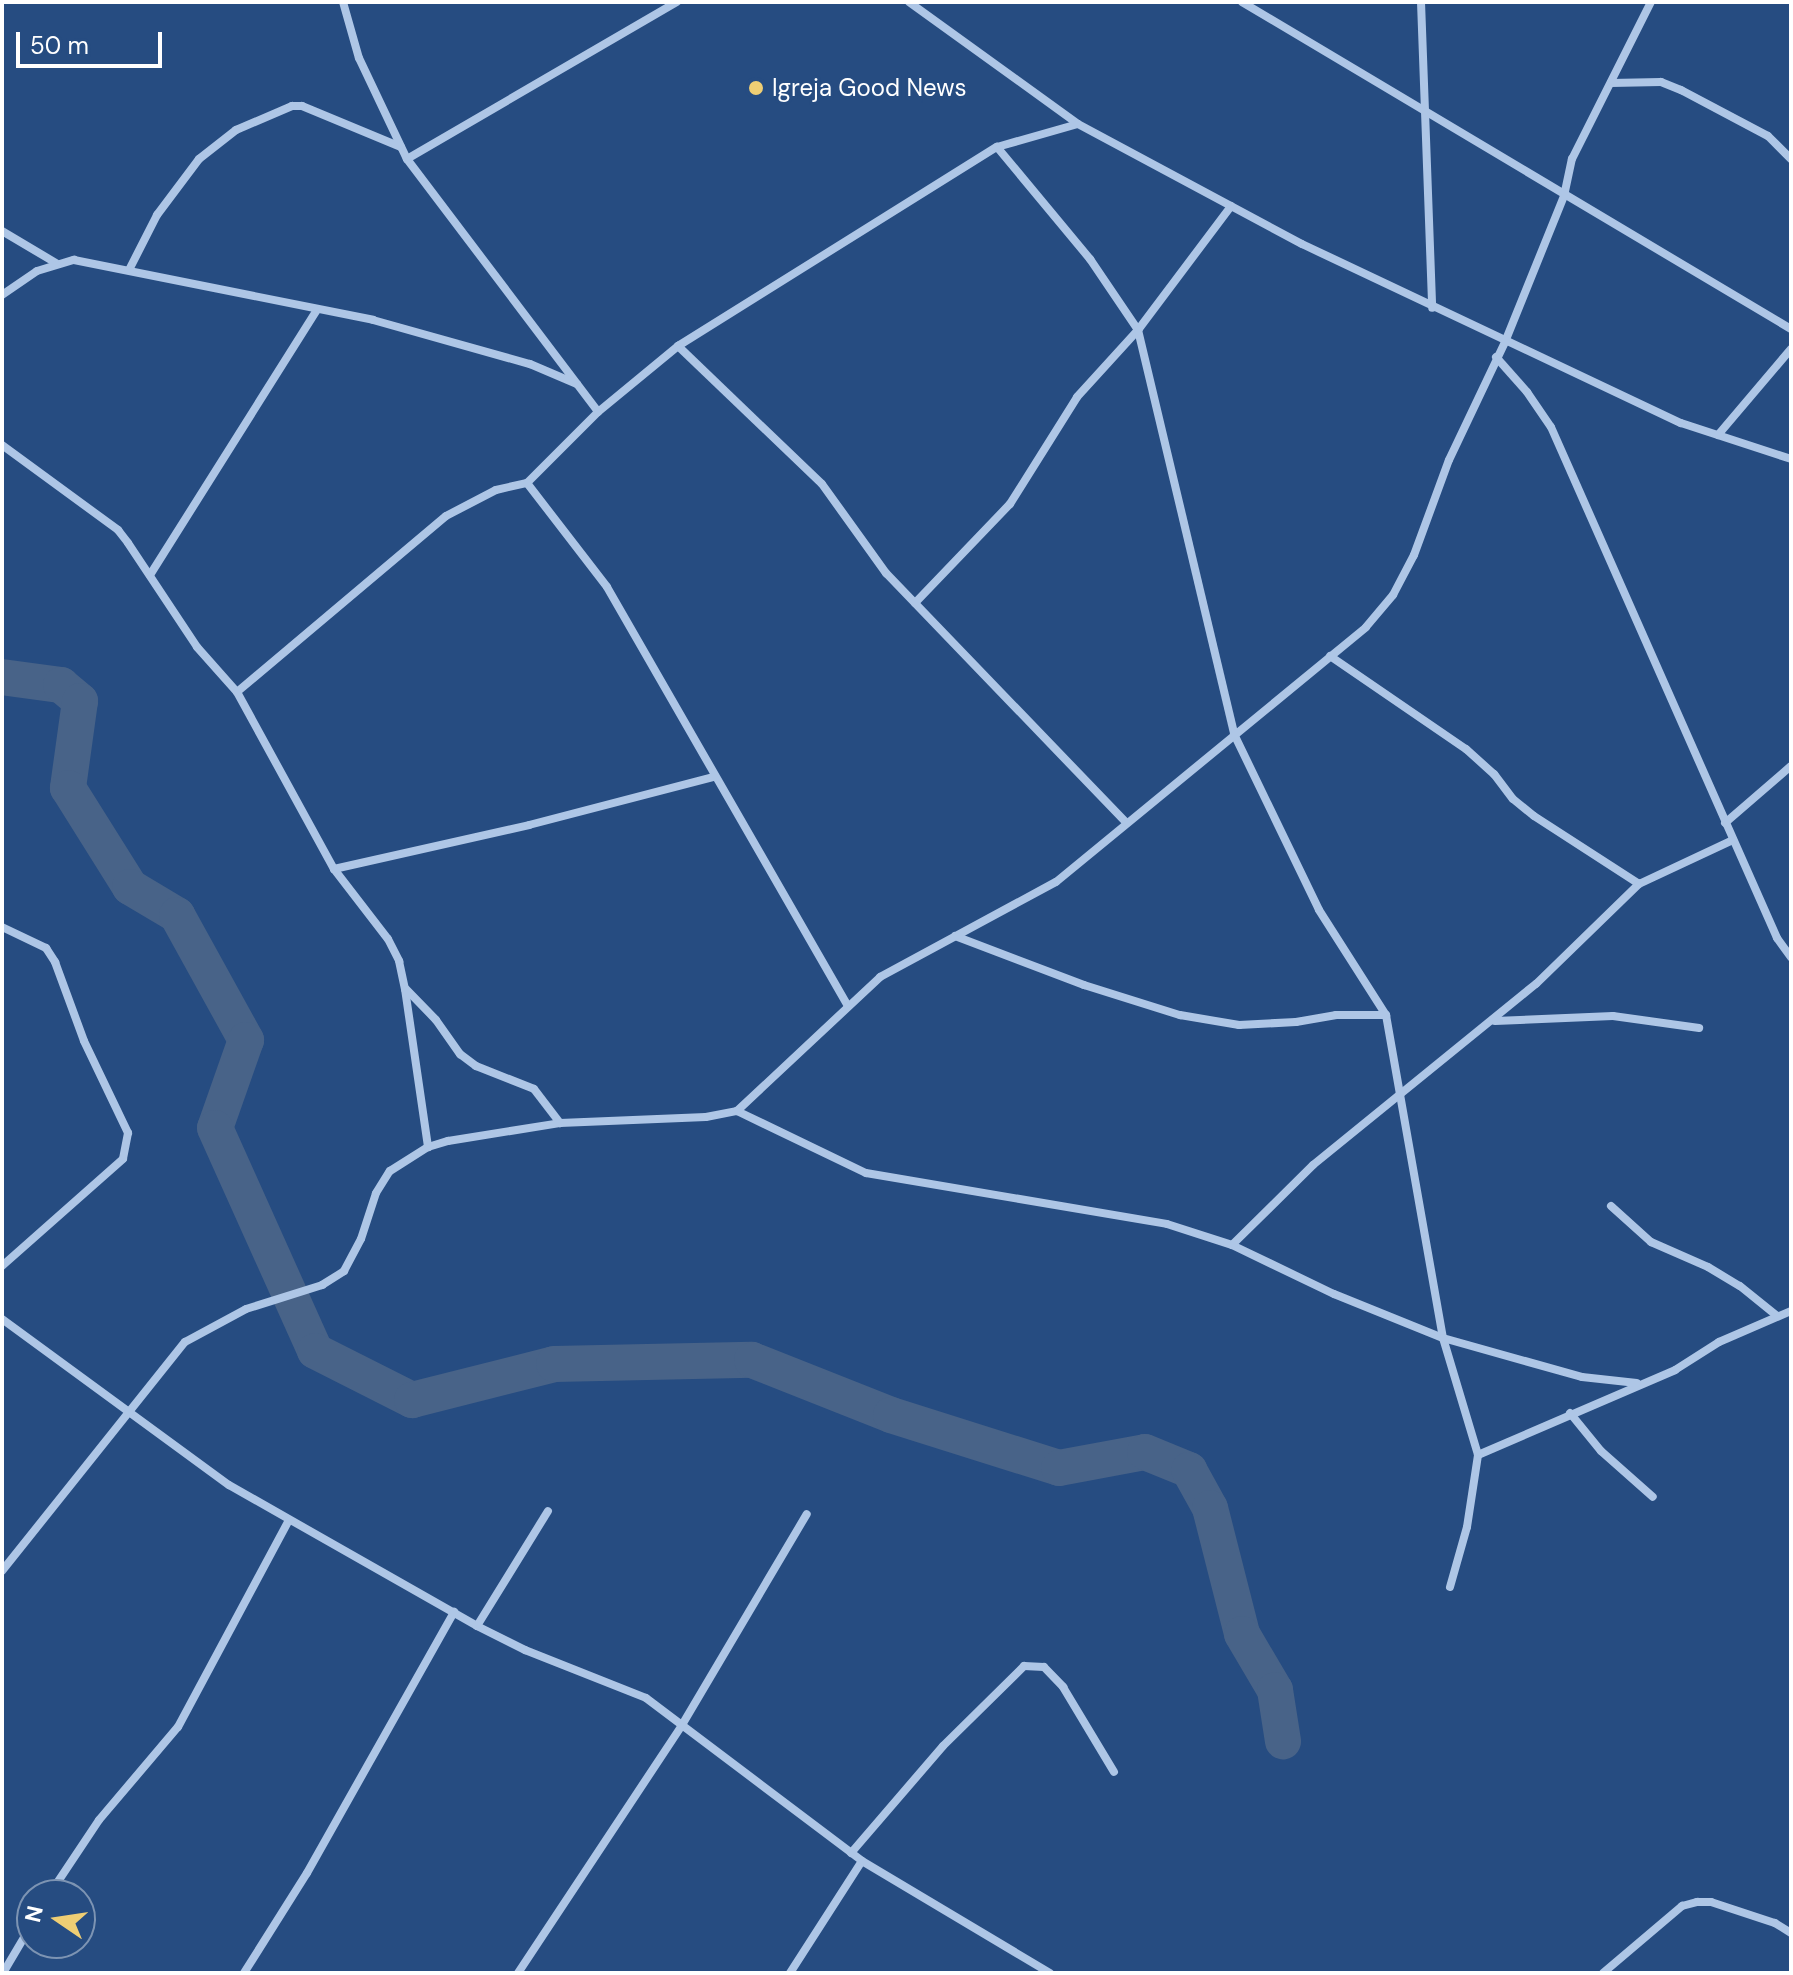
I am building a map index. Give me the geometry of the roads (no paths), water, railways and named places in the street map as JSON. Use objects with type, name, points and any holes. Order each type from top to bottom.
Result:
[{"type":"street","points":[[343,2],[359,58],[407,159],[598,412]]},
{"type":"street","points":[[407,159],[677,2]]},
{"type":"street","points":[[909,2],[1078,124],[1231,206],[1432,308],[1681,423],[1791,459]]},
{"type":"street","points":[[1242,2],[1791,329]]},
{"type":"street","points":[[1421,2],[1432,308]]},
{"type":"street","points":[[2,1571],[185,1342],[246,1309],[322,1285],[344,1271],[361,1239],[376,1193],[390,1171],[428,1147],[560,1123],[706,1117],[737,1111],[880,977],[1056,882],[1366,627],[1393,595],[1414,555],[1449,460],[1505,342],[1564,196],[1572,159],[1651,2]]},
{"type":"street","points":[[1611,83],[1661,82],[1681,90],[1768,136],[1791,159]]},
{"type":"street","points":[[129,270],[157,215],[199,159],[236,130],[292,106],[302,106],[401,147]]},
{"type":"street","points":[[237,692],[446,516],[496,490],[527,483],[598,412],[678,346],[997,147],[1078,124]]},
{"type":"street","points":[[997,147],[1090,259],[1138,330],[1234,734],[1319,910],[1386,1015],[1443,1338],[1478,1455],[1467,1527],[1450,1587]]},
{"type":"street","points":[[915,603],[1010,504],[1077,397],[1138,330],[1231,206]]},
{"type":"street","points":[[2,231],[56,263]]},
{"type":"street","points":[[2,295],[56,263],[74,260],[470,345],[530,364],[578,385]]},
{"type":"street","points":[[150,575],[317,310]]},
{"type":"street","points":[[678,346],[822,484],[886,573],[1126,822]]},
{"type":"street","points":[[1718,435],[1791,349]]},
{"type":"street","points":[[1496,357],[1527,392],[1551,427],[1777,938],[1791,957]]},
{"type":"street","points":[[2,445],[118,530],[197,647],[237,692],[334,869],[388,939],[399,961],[405,989],[428,1147]]},
{"type":"street","points":[[527,483],[607,587],[713,777],[848,1006]]},
{"type":"street","points":[[1330,656],[1466,749],[1494,774],[1513,799],[1534,816],[1639,884]]},
{"type":"street","points":[[1725,823],[1791,766]]},
{"type":"street","points":[[334,869],[529,825],[713,777]]},
{"type":"street","points":[[1232,1245],[1313,1165],[1494,1021],[1639,884],[1733,840]]},
{"type":"street","points":[[2,927],[46,948],[55,962],[84,1041],[128,1133],[123,1159],[2,1266]]},
{"type":"street","points":[[955,936],[1084,985],[1180,1015],[1239,1025],[1296,1022],[1336,1015],[1386,1015]]},
{"type":"street","points":[[405,989],[436,1020],[460,1054],[476,1066],[534,1089],[560,1123]]},
{"type":"street","points":[[1494,1021],[1613,1016],[1699,1028]]},
{"type":"street","points":[[737,1111],[866,1173],[1167,1224],[1232,1245],[1334,1294],[1443,1338],[1582,1377],[1640,1383]]},
{"type":"street","points":[[1611,1206],[1651,1242],[1708,1267],[1740,1286],[1777,1316]]},
{"type":"street","points":[[1478,1455],[1675,1370],[1719,1342],[1791,1311]]},
{"type":"street","points":[[2,1319],[229,1485],[477,1626],[525,1650],[646,1698],[862,1861],[1049,1973]]},
{"type":"street","points":[[1570,1413],[1601,1451],[1653,1497]]},
{"type":"street","points":[[477,1626],[548,1511]]},
{"type":"street","points":[[518,1973],[682,1725],[807,1514]]},
{"type":"street","points":[[60,1879],[99,1820],[178,1727],[289,1520]]},
{"type":"street","points":[[244,1973],[307,1873],[454,1612]]},
{"type":"street","points":[[851,1853],[943,1746],[1024,1666],[1044,1667],[1063,1687],[1114,1772]]},
{"type":"street","points":[[790,1973],[862,1861]]},
{"type":"street","points":[[1603,1973],[1682,1906],[1697,1902],[1711,1902],[1775,1923],[1791,1933]]},
{"type":"street","points":[[3,1973],[16,1951]]},
{"type":"waterway","points":[[2,677],[61,685],[80,701],[68,788],[130,887],[177,915],[246,1040],[215,1128],[315,1351],[412,1400],[554,1364],[752,1360],[891,1415],[1059,1468],[1145,1452],[1189,1470],[1210,1508],[1242,1634],[1275,1690],[1283,1741]]},
{"type":"place","name":"Igreja Good News","points":[[756,88]]}]
